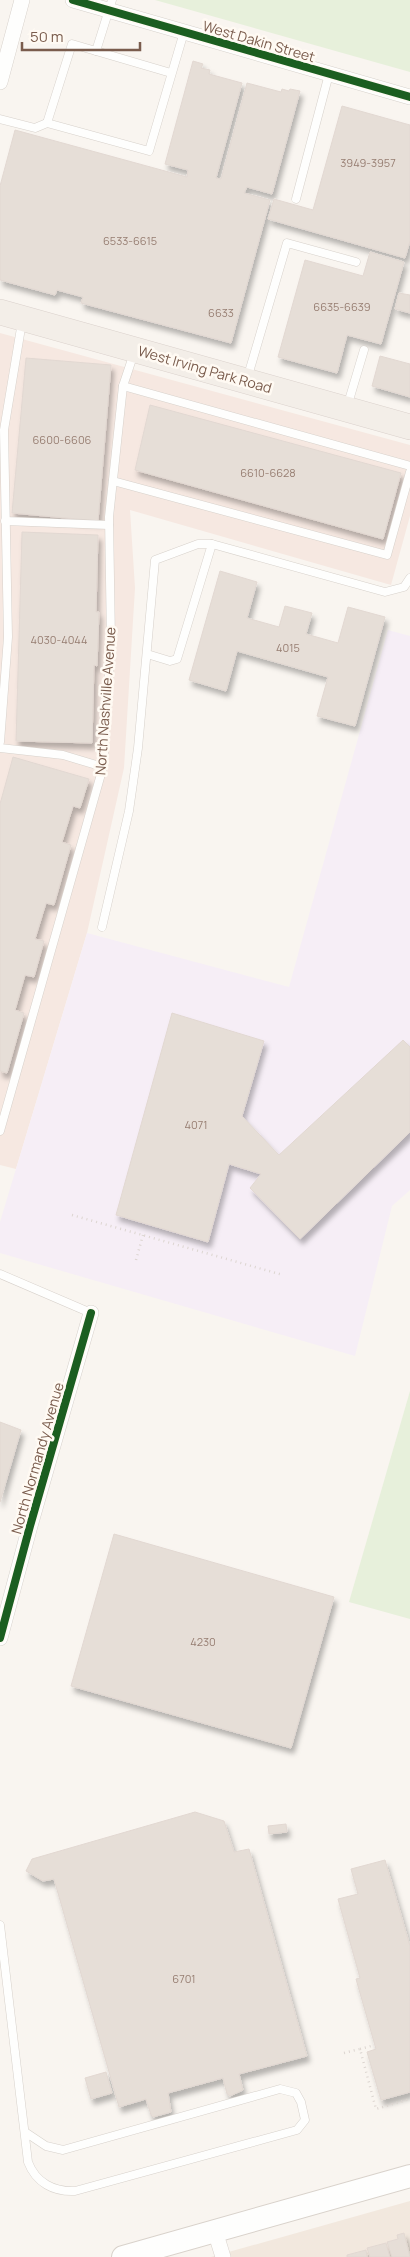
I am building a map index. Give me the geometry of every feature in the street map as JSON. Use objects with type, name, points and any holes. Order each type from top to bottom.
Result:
[{"type":"main road","name":"West Irving Park Road","points":[[11,315],[410,427]]},
{"type":"main road","points":[[123,2257],[410,2176]]},
{"type":"street","points":[[0,82],[22,0]]},
{"type":"street","name":"West Dakin Street","points":[[73,0],[111,5],[184,32],[410,97]]},
{"type":"street","name":"North Normandy Avenue","points":[[0,1638],[91,1314]]},
{"type":"street","points":[[215,2231],[223,2257]]},
{"type":"lane","points":[[96,51],[111,5]]},
{"type":"lane","points":[[0,119],[35,128],[47,123],[149,151],[184,32]]},
{"type":"lane","points":[[47,123],[72,44],[172,73]]},
{"type":"lane","points":[[296,199],[329,74]]},
{"type":"lane","points":[[246,381],[287,244],[356,262]]},
{"type":"lane","points":[[0,742],[8,637],[4,430],[11,315]]},
{"type":"lane","name":"North Nashville Avenue","points":[[0,1131],[103,767],[111,642],[109,525],[123,386],[135,350]]},
{"type":"lane","points":[[346,409],[364,350]]},
{"type":"lane","points":[[123,386],[410,466]]},
{"type":"lane","points":[[113,481],[387,555],[410,472]]},
{"type":"lane","points":[[6,521],[109,525]]},
{"type":"lane","points":[[102,927],[129,811],[138,748],[156,560],[198,544],[212,544],[385,592],[404,587],[410,578]]},
{"type":"lane","points":[[147,654],[170,661],[177,659],[212,544]]},
{"type":"lane","points":[[0,748],[63,755],[103,767]]},
{"type":"lane","points":[[0,1274],[91,1314]]},
{"type":"lane","points":[[0,1925],[28,2162],[35,2176],[50,2187],[66,2192],[75,2191],[297,2130],[304,2120],[301,2102],[296,2093],[280,2089],[63,2150],[46,2146],[25,2132]]},
{"type":"path","points":[[72,1215],[283,1275]]},
{"type":"path","points":[[136,1260],[143,1235]]},
{"type":"path","points":[[344,2053],[371,2046]]},
{"type":"path","points":[[360,2049],[376,2108],[410,2099]]},
{"type":"shaded area","points":[[0,333],[410,445],[410,516],[391,585],[130,510],[135,588],[124,768],[87,933],[16,1169],[0,1165]]},
{"type":"shaded area","points":[[388,630],[410,636],[410,1190],[392,1206],[355,1356],[0,1253],[0,1222],[87,933],[289,987]]},
{"type":"shaded area","points":[[410,2201],[410,2257],[211,2257]]},
{"type":"green space","points":[[155,0],[410,0],[410,72]]},
{"type":"green space","points":[[410,1391],[410,1619],[349,1602]]},
{"type":"building","points":[[193,61],[203,64],[201,68],[210,70],[209,74],[242,83],[216,178],[221,179],[247,83],[281,92],[282,89],[300,91],[272,194],[247,187],[244,193],[270,200],[231,343],[81,303],[83,297],[57,290],[55,295],[0,280],[0,186],[15,130],[187,177],[188,170],[165,164]]},
{"type":"building","points":[[342,106],[410,125],[410,241],[405,258],[268,219],[274,199],[313,210]]},
{"type":"building","points":[[370,252],[404,262],[381,344],[347,335],[337,373],[278,357],[305,260],[363,276]]},
{"type":"building","points":[[399,293],[410,295],[410,313],[395,309]]},
{"type":"building","points":[[380,356],[410,364],[410,397],[372,386]]},
{"type":"building","points":[[26,358],[111,365],[98,521],[12,513]]},
{"type":"building","points":[[150,405],[401,473],[383,539],[135,470]]},
{"type":"building","points":[[22,532],[98,535],[96,612],[99,612],[97,666],[94,665],[92,743],[16,741]]},
{"type":"building","points":[[220,571],[257,582],[247,618],[279,627],[285,606],[312,613],[306,634],[338,643],[348,607],[385,617],[355,726],[317,716],[328,677],[237,651],[226,691],[189,680]]},
{"type":"building","points":[[13,757],[89,779],[80,808],[73,806],[62,842],[71,845],[54,905],[46,903],[35,939],[44,941],[34,977],[25,975],[15,1010],[24,1013],[7,1073],[0,1071],[0,804]]},
{"type":"building","points":[[172,1013],[264,1041],[242,1116],[279,1155],[403,1040],[410,1047],[410,1132],[300,1239],[250,1188],[261,1174],[229,1164],[208,1242],[116,1215]]},
{"type":"building","points":[[0,1422],[21,1430],[0,1502]]},
{"type":"building","points":[[114,1534],[334,1597],[291,1748],[71,1686]]},
{"type":"building","points":[[195,1812],[224,1821],[234,1852],[249,1849],[307,2056],[239,2074],[243,2090],[230,2096],[227,2094],[223,2078],[168,2093],[171,2112],[153,2117],[146,2099],[119,2107],[54,1879],[43,1881],[26,1871],[32,1859]]},
{"type":"building","points":[[286,1824],[287,1832],[269,1834],[268,1826]]},
{"type":"building","points":[[385,1860],[410,1946],[410,2092],[381,2100],[367,2052],[376,2049],[356,1979],[360,1978],[338,1899],[358,1894],[351,1869]]},
{"type":"building","points":[[106,2072],[112,2093],[91,2099],[85,2078]]},
{"type":"building","points":[[404,2233],[410,2257],[392,2257],[387,2242],[398,2239],[397,2235]]},
{"type":"building","points":[[386,2243],[390,2257],[370,2257],[367,2248]]},
{"type":"building","points":[[366,2250],[367,2257],[347,2257],[347,2255]]},
{"type":"cycle path","points":[[73,0],[410,97]]},
{"type":"cycle path","points":[[0,1638],[91,1313]]}]
